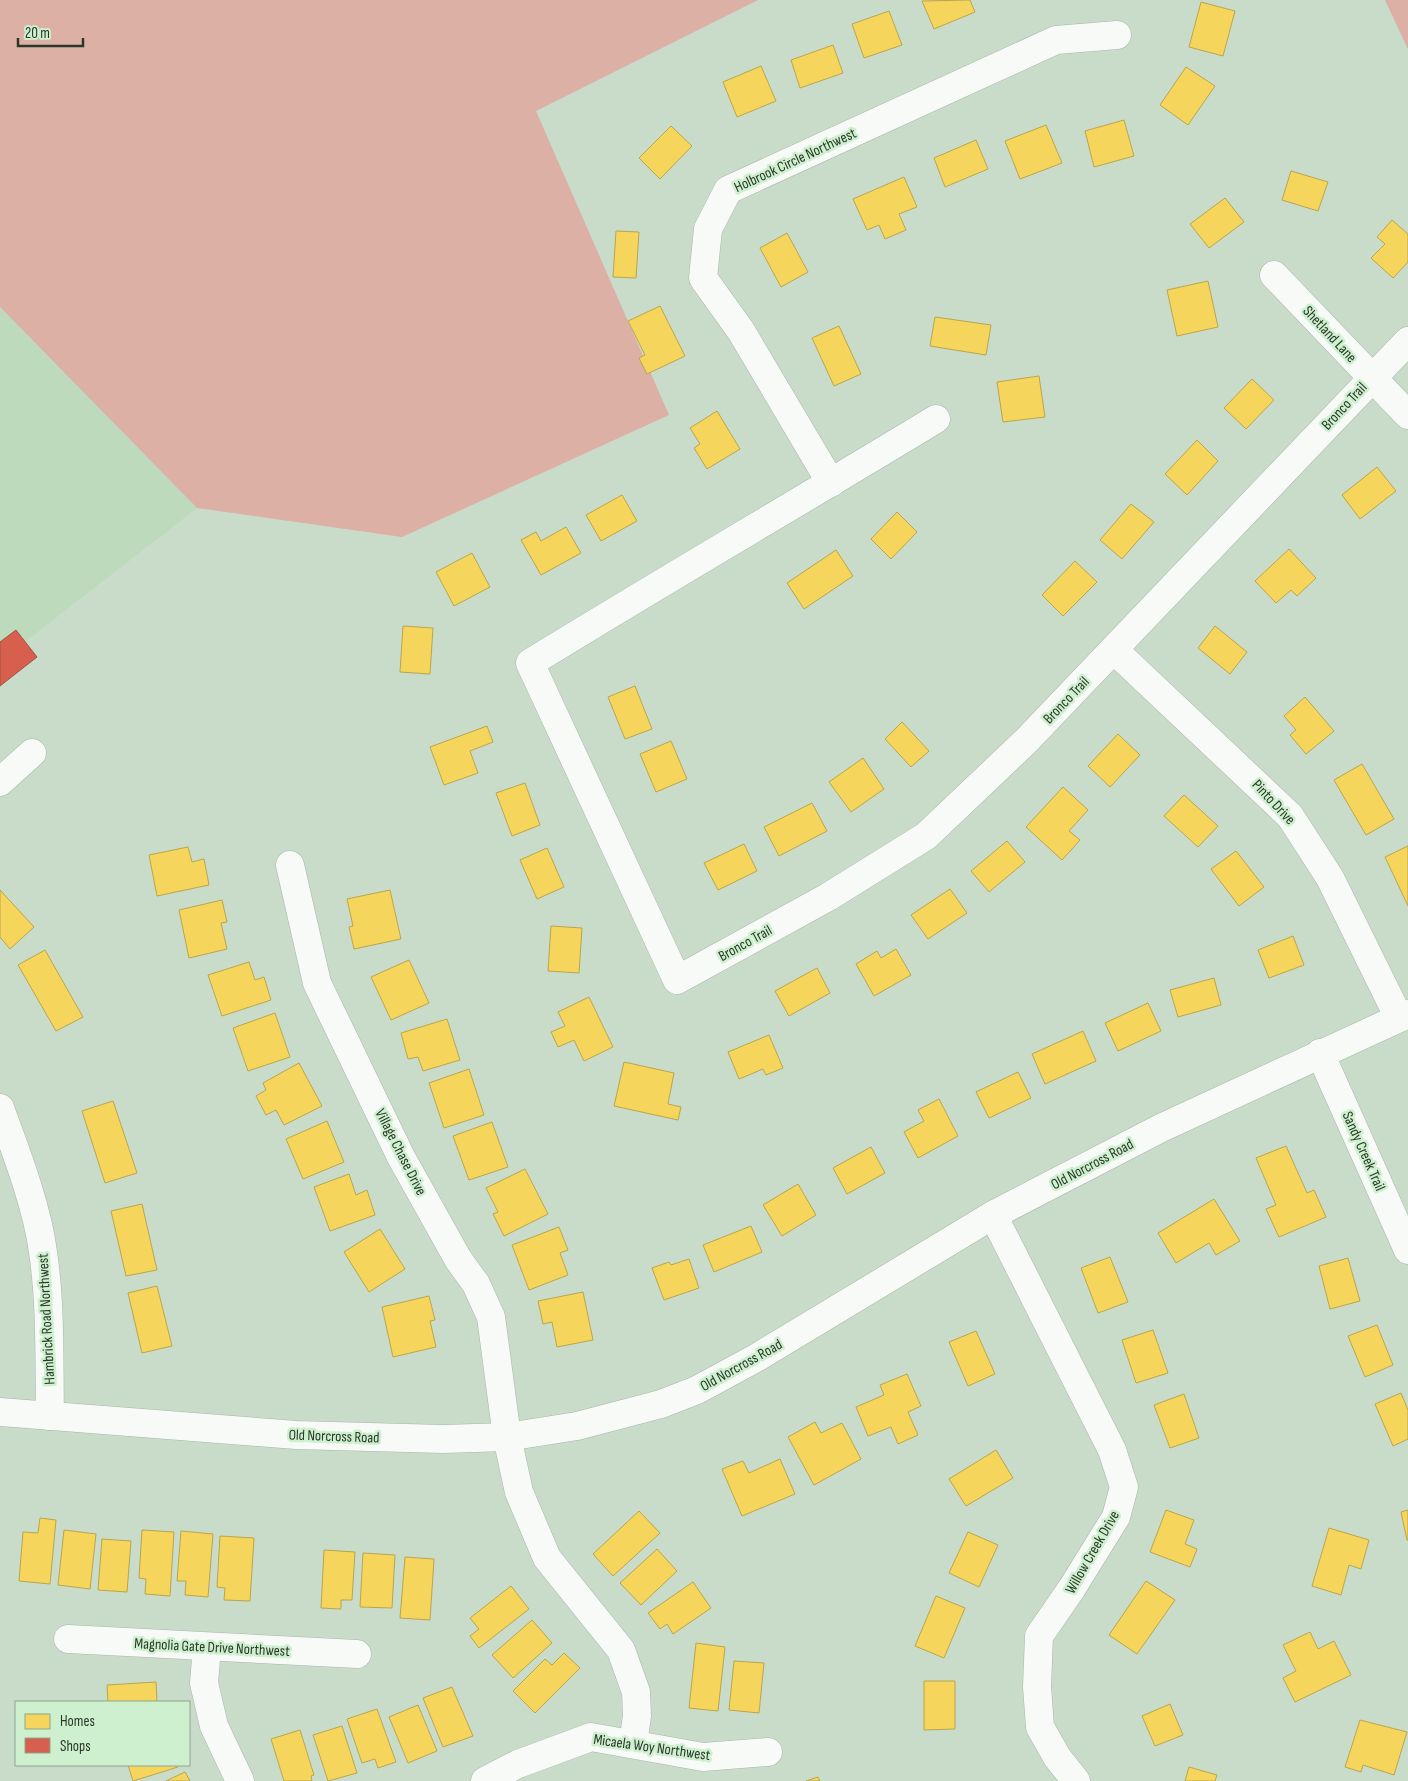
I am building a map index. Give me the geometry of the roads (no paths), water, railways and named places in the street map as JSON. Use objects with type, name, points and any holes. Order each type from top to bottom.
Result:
[{"type":"street","name":"Holbrook Circle Northwest","points":[[831,483],[741,331],[703,278],[708,229],[728,190],[1056,40],[1117,35]]},
{"type":"street","name":"Shetland Lane","points":[[1274,275],[1408,415]]},
{"type":"street","name":"Bronco Trail","points":[[936,419],[831,483],[691,564],[530,663],[677,980],[828,897],[926,836],[1025,742],[1408,341]]},
{"type":"street","name":"Pinto Drive","points":[[1114,650],[1290,816],[1330,878],[1403,1016]]},
{"type":"street","points":[[0,782],[32,753]]},
{"type":"street","name":"Village Chase Drive","points":[[290,865],[317,983],[402,1157],[458,1259],[476,1284],[491,1317],[507,1436],[519,1492],[547,1558],[621,1650],[636,1692],[637,1716],[633,1744]]},
{"type":"street","name":"Old Norcross Road","points":[[0,1412],[296,1435],[443,1439],[507,1436],[577,1426],[661,1404],[697,1390],[756,1358],[993,1215],[1161,1128],[1403,1016]]},
{"type":"street","name":"Sandy Creek Trail","points":[[1320,1053],[1408,1250]]},
{"type":"street","name":"Hambrick Road Northwest","points":[[0,1108],[22,1169],[43,1250],[47,1304],[50,1416]]},
{"type":"street","name":"Willow Creek Drive","points":[[993,1215],[1112,1450],[1124,1486],[1116,1517],[1039,1636],[1037,1687],[1040,1727],[1057,1757],[1076,1781]]},
{"type":"street","name":"Magnolia Gate Drive Northwest","points":[[68,1639],[357,1654]]},
{"type":"street","points":[[207,1647],[204,1683],[214,1726],[240,1781]]},
{"type":"street","name":"Micaela Woy Northwest","points":[[485,1781],[518,1764],[591,1737],[703,1757],[768,1752]]}]
